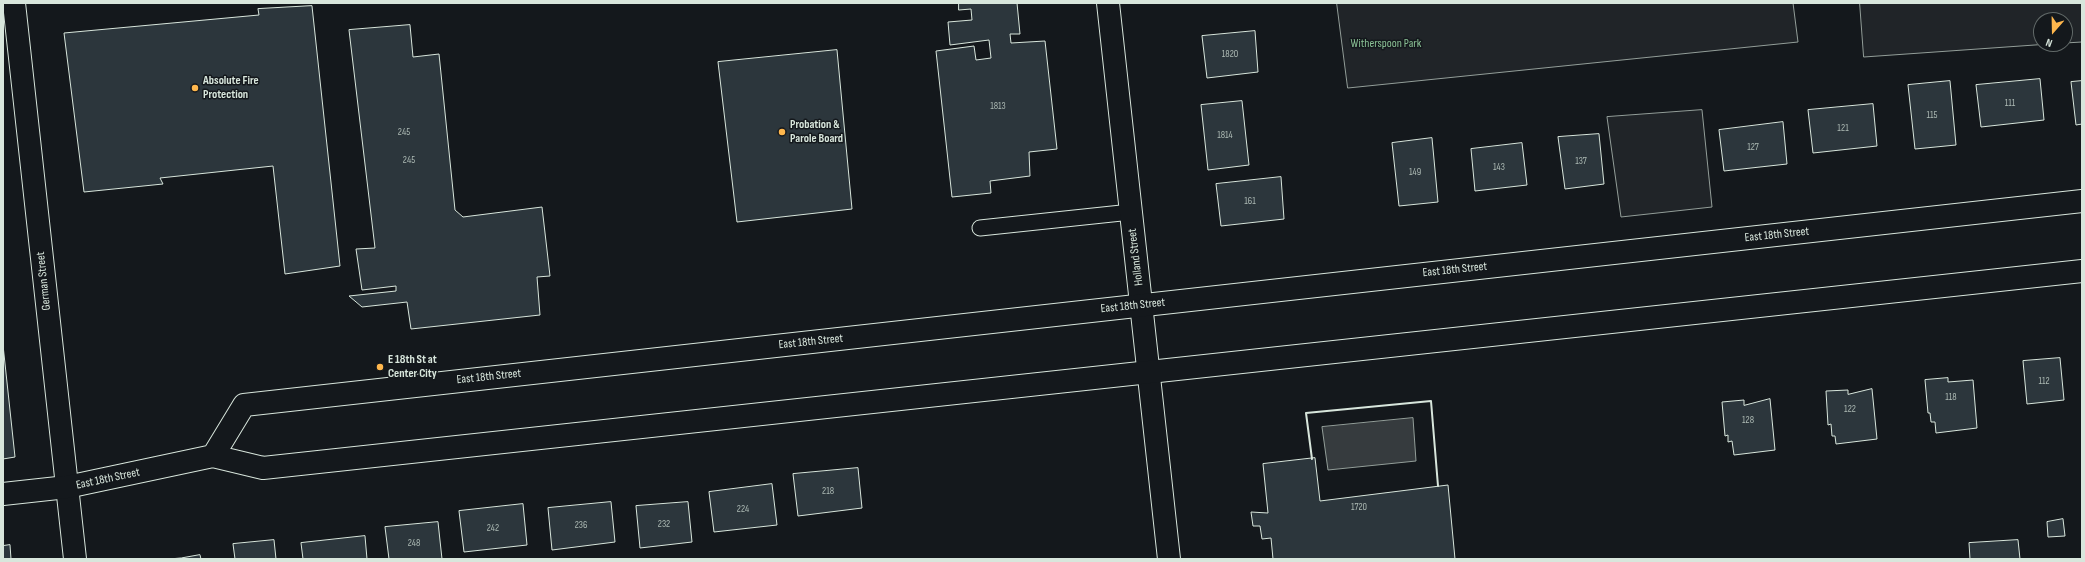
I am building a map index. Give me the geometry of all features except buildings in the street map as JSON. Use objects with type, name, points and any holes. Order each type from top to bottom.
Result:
[{"type":"main road","name":"German Street","points":[[14,3],[75,559]]},
{"type":"main road","name":"Holland Street","points":[[1108,3],[1150,372],[1169,559]]},
{"type":"main road","name":"East 18th Street","points":[[213,456],[244,405],[2082,201]]},
{"type":"main road","name":"East 18th Street","points":[[3,494],[67,487],[213,456],[263,468],[2082,271]]},
{"type":"lane","points":[[980,228],[1131,212]]},
{"type":"green space","name":"Witherspoon Park","points":[[1337,3],[1793,3],[1798,42],[1348,88]]},
{"type":"green space","points":[[1860,3],[2082,3],[2082,42],[2073,43],[2073,12],[2033,12],[2033,45],[1864,57]]},
{"type":"green space","points":[[1702,110],[1712,207],[1621,217],[1607,117]]},
{"type":"shaded area","points":[[1413,418],[1416,461],[1328,470],[1322,427]]},
{"type":"wall","points":[[1312,459],[1306,413],[1431,401],[1438,486]]},
{"type":"place","name":"Absolute Fire Protection","points":[[195,88]]},
{"type":"place","name":"Probation & Parole Board","points":[[782,132]]},
{"type":"place","name":"E 18th St at Center City","points":[[380,367]]}]
